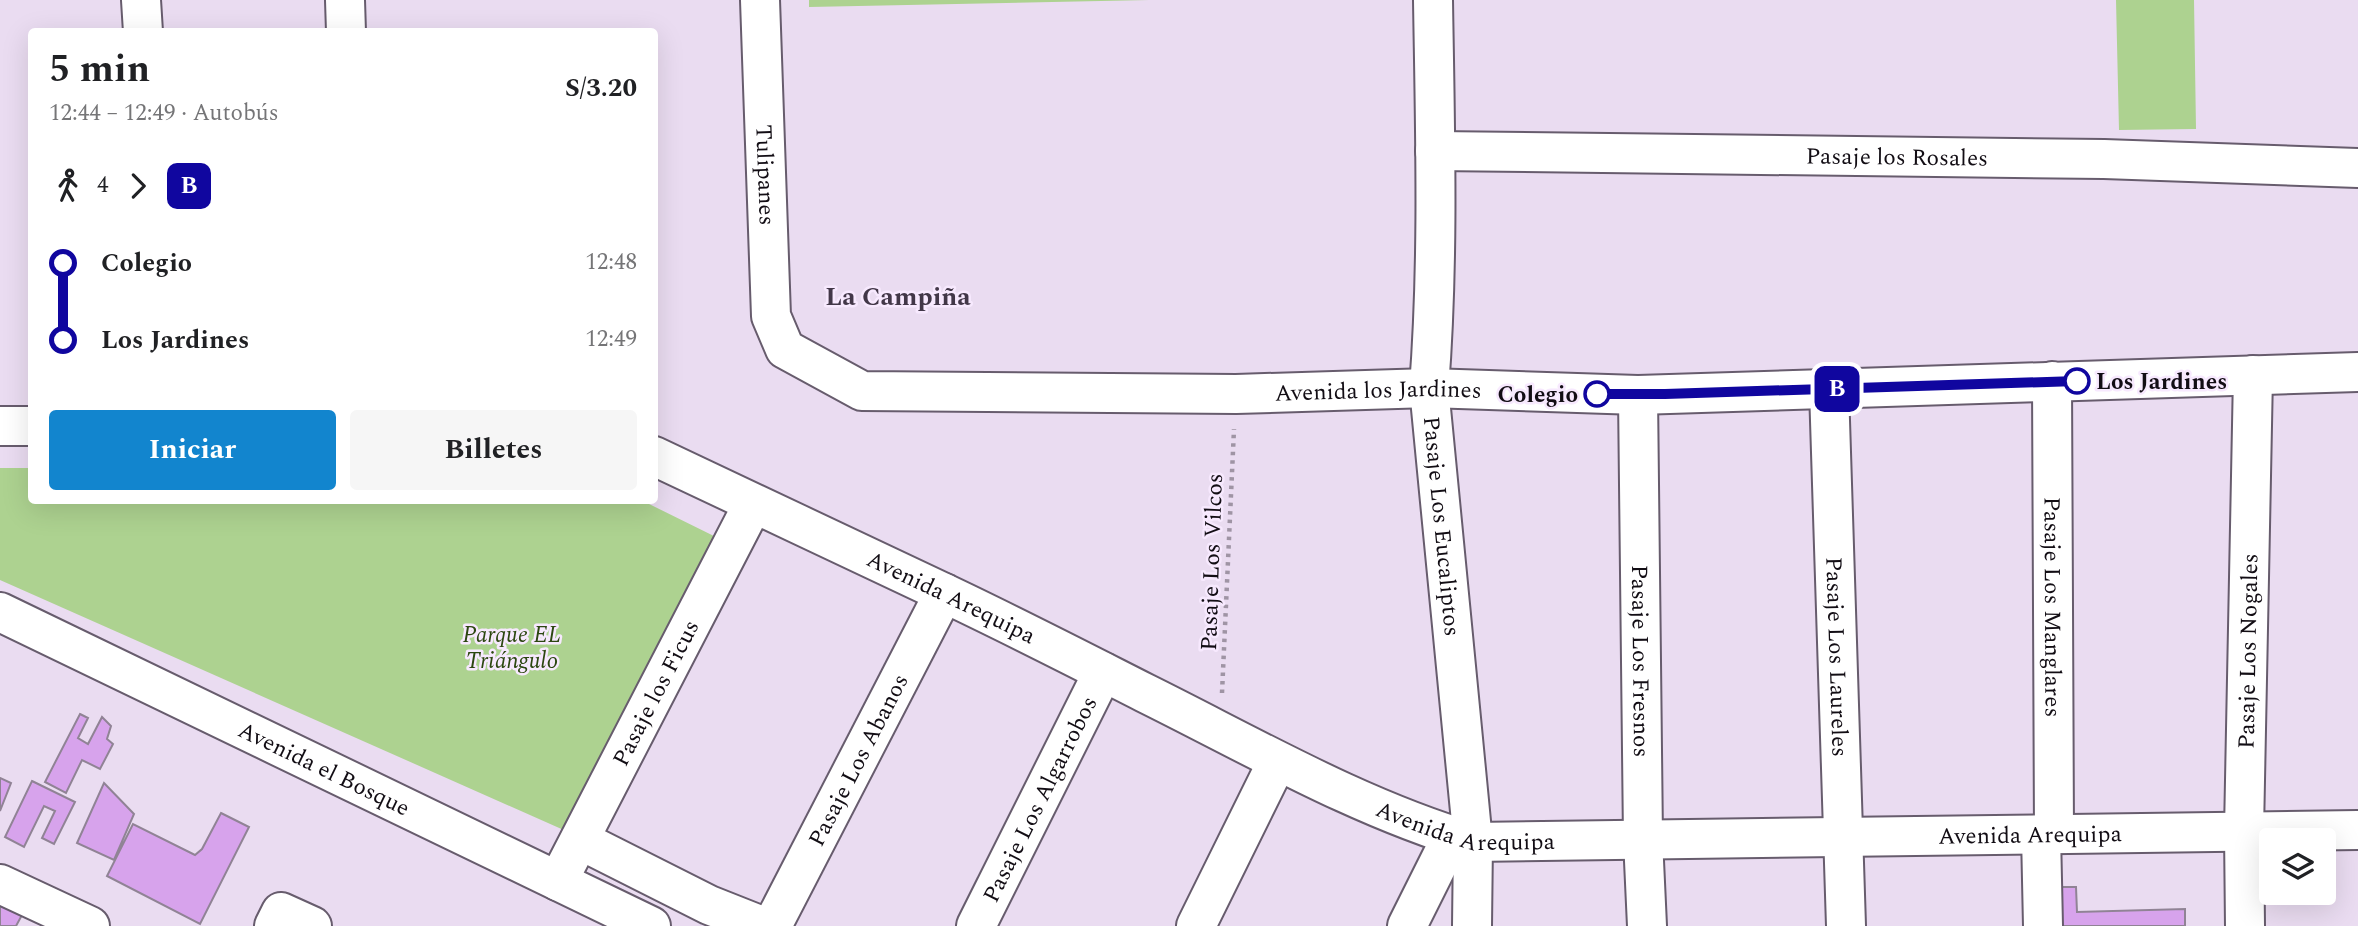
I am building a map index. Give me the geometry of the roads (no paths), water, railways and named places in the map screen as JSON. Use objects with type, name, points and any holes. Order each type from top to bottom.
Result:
[{"type":"street","points":[[141,0],[143,28]]},
{"type":"street","points":[[345,0],[346,28]]},
{"type":"street","name":"Tulipanes","points":[[760,0],[771,316],[785,349]]},
{"type":"street","name":"Pasaje Los Eucaliptos","points":[[1433,0],[1433,346],[1429,388],[1462,839]]},
{"type":"street","name":"Pasaje los Rosales","points":[[1435,151],[2104,159],[2358,168]]},
{"type":"street","name":"Avenida los Jardines","points":[[785,349],[862,391],[1236,394],[1429,388],[1638,395],[2358,372]]},
{"type":"street","name":"Pasaje Los Nogales","points":[[2245,926],[2244,831],[2253,375]]},
{"type":"street","name":"Pasaje Los Manglares","points":[[2043,926],[2048,834],[2052,381]]},
{"type":"street","name":"Pasaje Los Laureles","points":[[1829,389],[1846,926]]},
{"type":"street","name":"Pasaje Los Fresnos","points":[[1638,395],[1643,839],[1647,926]]},
{"type":"street","points":[[0,426],[28,426]]},
{"type":"street","name":"Avenida Arequipa","points":[[658,458],[944,593],[1277,762],[1342,792],[1462,839],[2358,830]]},
{"type":"street","name":"Pasaje los Ficus","points":[[558,881],[753,504]]},
{"type":"street","name":"Pasaje Los Abanos","points":[[772,926],[944,593]]},
{"type":"street","name":"Avenida el Bosque","points":[[0,612],[651,926]]},
{"type":"street","name":"Pasaje Los Algarrobos","points":[[976,926],[1103,672]]},
{"type":"street","points":[[1196,926],[1277,762]]},
{"type":"street","points":[[580,839],[704,916],[762,926]]},
{"type":"street","points":[[1407,926],[1462,839]]},
{"type":"street","points":[[1462,839],[1472,926]]},
{"type":"street","points":[[0,884],[90,926]]},
{"type":"street","points":[[274,926],[281,912],[312,926]]},
{"type":"place","name":"Los Jardines","points":[[2077,381]]},
{"type":"place","name":"Colegio","points":[[1597,394]]},
{"type":"district","name":"La Campiña","points":[[898,296]]},
{"type":"park label","name":"Parque EL Triángulo","points":[[512,647]]}]
